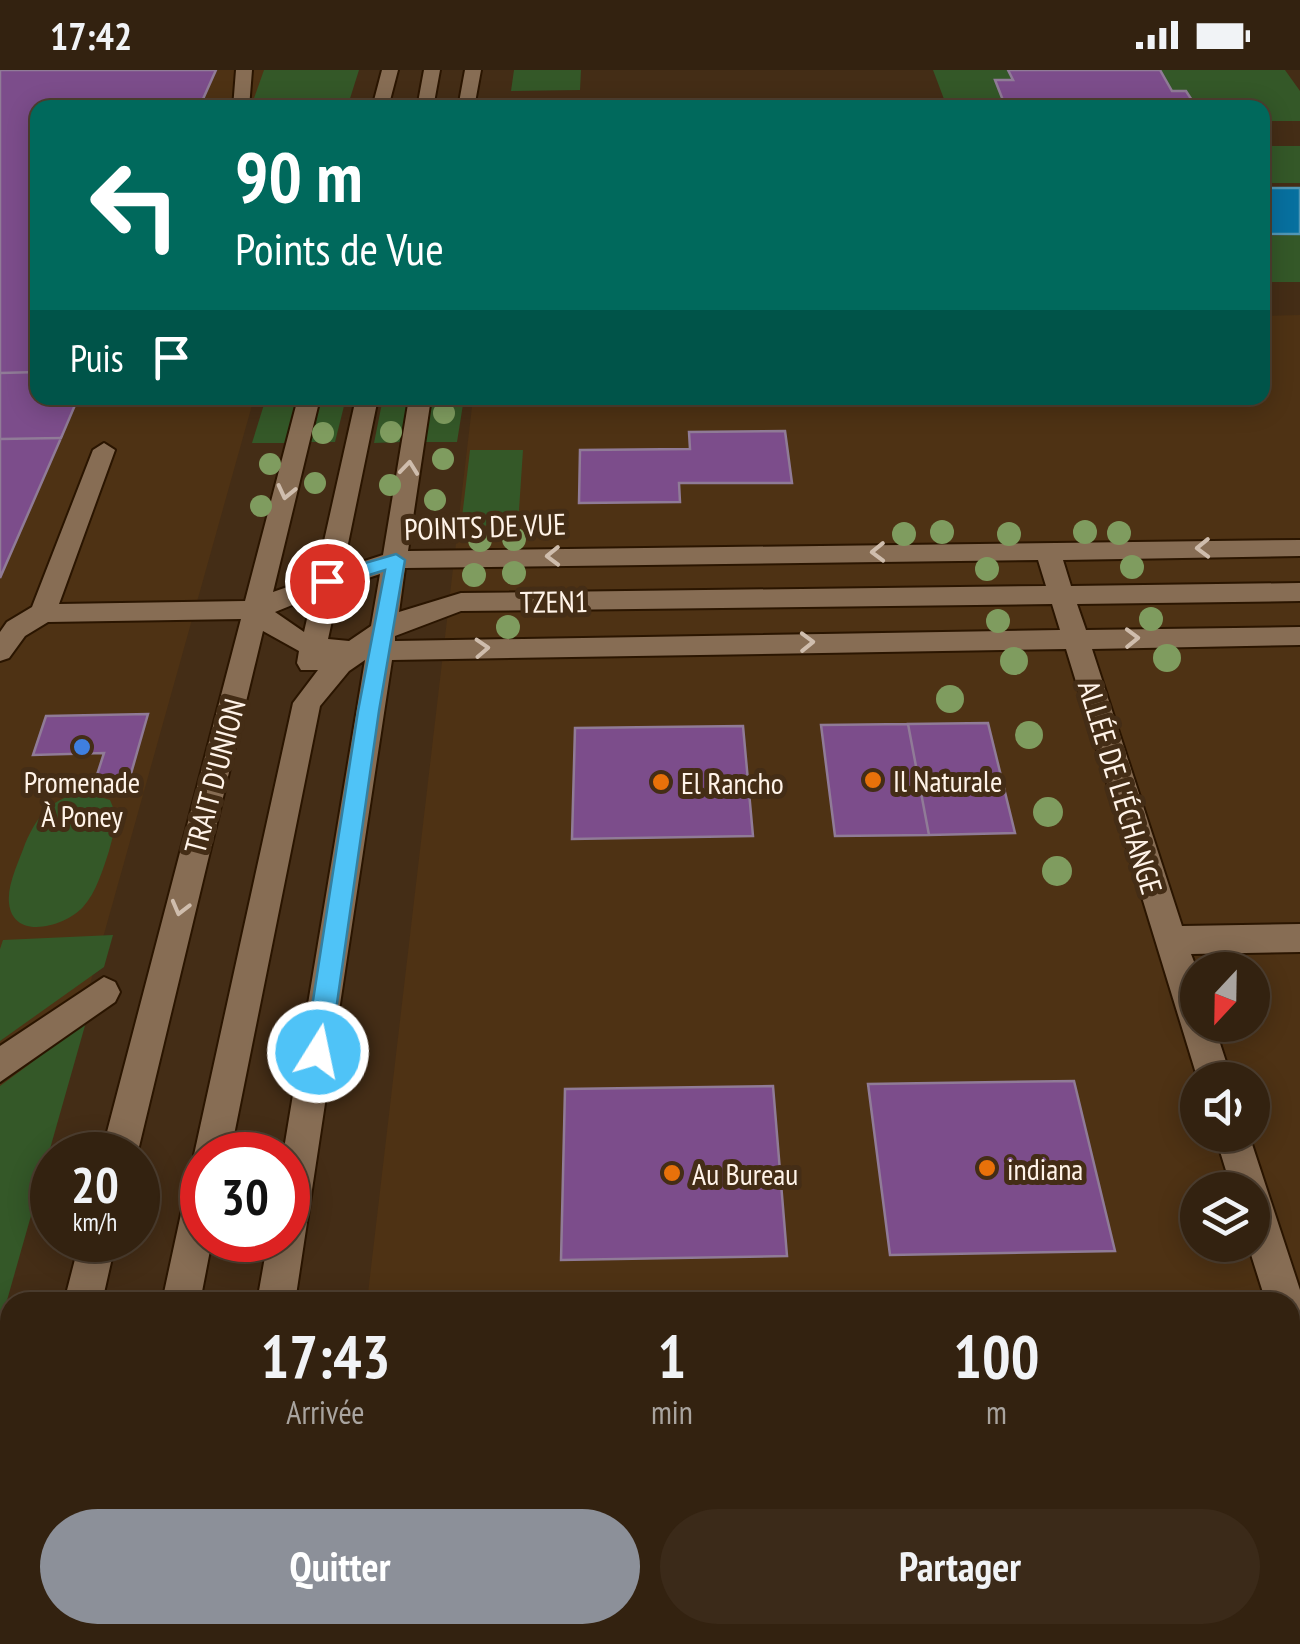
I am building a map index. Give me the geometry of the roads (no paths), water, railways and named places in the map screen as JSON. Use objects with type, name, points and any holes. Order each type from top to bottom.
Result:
[{"type":"street","points":[[242,100],[244,70]]},
{"type":"street","points":[[382,100],[390,70]]},
{"type":"street","points":[[426,100],[432,70]]},
{"type":"street","points":[[467,100],[473,70]]},
{"type":"street","name":"TRAIT D'UNION","points":[[125,1132],[307,405]]},
{"type":"street","points":[[217,1132],[307,703],[312,648],[365,405]]},
{"type":"street","points":[[305,1132],[419,405]]},
{"type":"street","points":[[44,614],[104,450]]},
{"type":"street","name":"POINTS DE VUE","points":[[257,610],[327,581],[396,560],[1300,548]]},
{"type":"street","name":"ALLÉE DE L'ÉCHANGE","points":[[1047,550],[1180,968]]},
{"type":"street","name":"TZEN1","points":[[381,640],[421,612],[461,602],[1300,592]]},
{"type":"street","points":[[0,651],[16,630],[44,614],[257,610],[280,633],[312,648],[352,651]]},
{"type":"street","points":[[307,703],[336,664],[352,651],[381,640],[430,650],[543,645],[1300,636]]},
{"type":"street","points":[[370,702],[383,681],[401,664],[430,650]]},
{"type":"street","points":[[1171,940],[1300,938]]},
{"type":"street","points":[[0,1066],[104,992]]},
{"type":"street","points":[[1270,1255],[1282,1292]]},
{"type":"street","points":[[85,1292],[93,1262]]},
{"type":"street","points":[[183,1292],[189,1262]]},
{"type":"street","points":[[278,1292],[282,1262]]},
{"type":"water","points":[[1270,188],[1300,188],[1300,234],[1270,234]]},
{"type":"place","name":"Promenade À Poney","points":[[82,747]]},
{"type":"place","name":"Il Naturale","points":[[873,780]]},
{"type":"place","name":"El Rancho","points":[[661,782]]},
{"type":"place","name":"indiana","points":[[987,1168]]},
{"type":"place","name":"Au Bureau","points":[[672,1173]]}]
